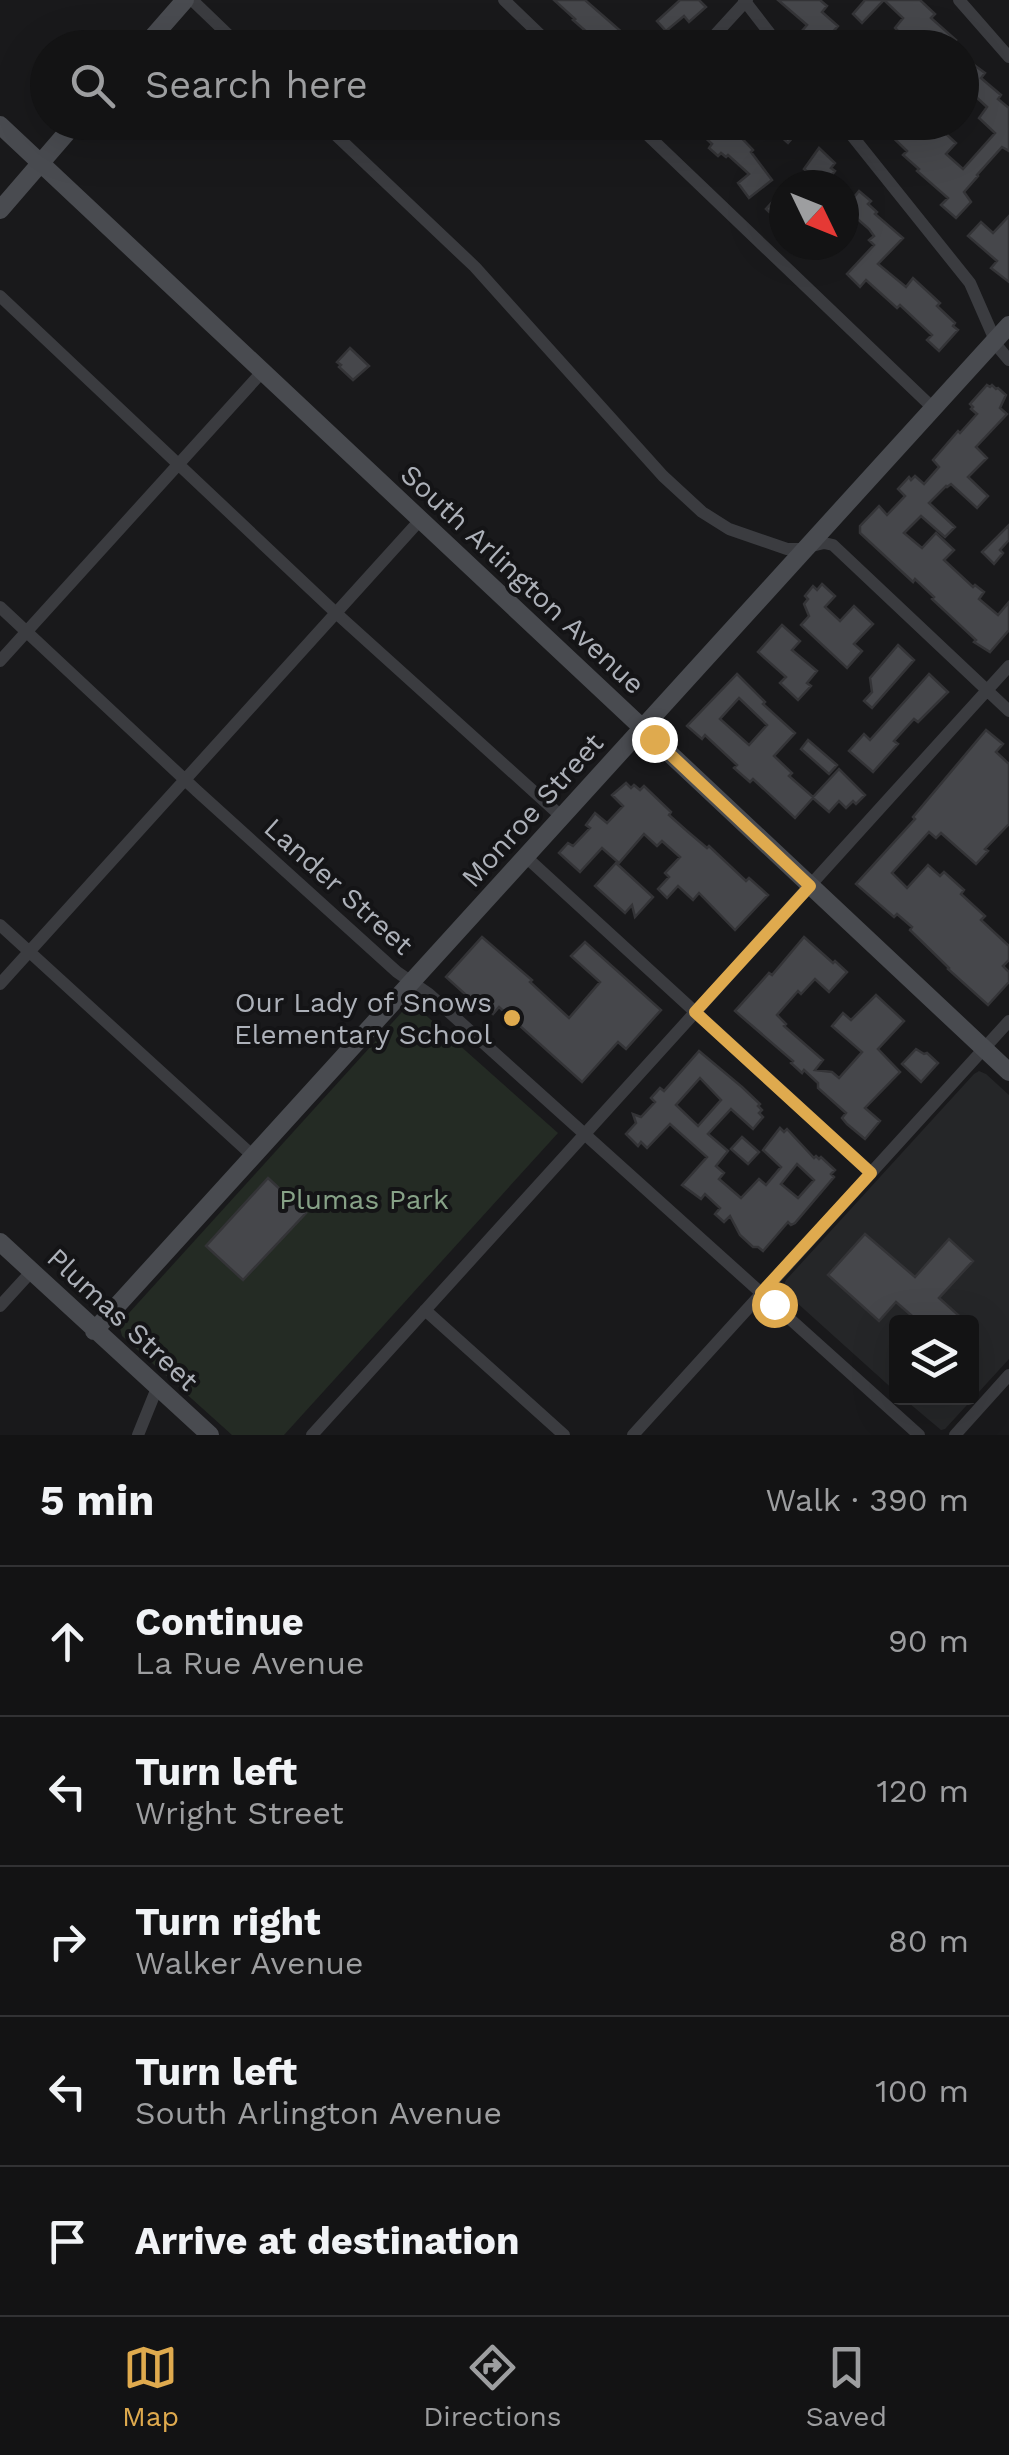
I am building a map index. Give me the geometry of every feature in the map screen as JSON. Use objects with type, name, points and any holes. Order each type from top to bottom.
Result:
[{"type":"street","points":[[160,30],[188,0],[222,30]]},
{"type":"street","points":[[504,0],[535,30]]},
{"type":"street","points":[[720,30],[746,0],[768,30]]},
{"type":"street","points":[[960,0],[1009,57]]},
{"type":"street","name":"South Arlington Avenue","points":[[0,126],[1009,1072]]},
{"type":"street","points":[[0,210],[61,140]]},
{"type":"street","points":[[341,140],[476,268],[664,476],[702,512],[729,529],[781,547],[793,550],[824,543],[832,545],[1009,711]]},
{"type":"street","points":[[652,140],[933,408]]},
{"type":"street","points":[[855,140],[970,283],[995,340],[1009,360]]},
{"type":"street","points":[[0,296],[336,613],[562,817]]},
{"type":"street","name":"Monroe Street","points":[[94,1331],[1009,325]]},
{"type":"street","points":[[0,661],[263,371]]},
{"type":"street","points":[[0,984],[421,520]]},
{"type":"street","name":"Lander Street","points":[[0,606],[397,972],[429,994],[919,1435]]},
{"type":"street","points":[[312,1435],[1009,666]]},
{"type":"street","points":[[526,856],[871,1173]]},
{"type":"street","points":[[0,925],[253,1156]]},
{"type":"street","points":[[633,1435],[1009,1021]]},
{"type":"street","name":"Plumas Street","points":[[0,1242],[210,1435]]},
{"type":"street","points":[[0,1306],[31,1272]]},
{"type":"street","points":[[425,1310],[564,1435]]},
{"type":"street","points":[[955,1435],[1009,1375]]},
{"type":"street","points":[[138,1435],[157,1388]]},
{"type":"shaded area","points":[[974,1074],[986,1074],[1009,1095],[1009,1359],[979,1392],[979,1315],[889,1315],[889,1386],[785,1292],[783,1286]]},
{"type":"shaded area","points":[[911,1405],[967,1405],[941,1430]]},
{"type":"green space","name":"Plumas Park","points":[[411,1002],[558,1133],[284,1435],[232,1435],[122,1336],[119,1324]]},
{"type":"building","points":[[554,0],[585,0],[619,30],[584,30]]},
{"type":"building","points":[[680,0],[699,0],[706,7],[689,22],[684,16],[667,30],[657,21]]},
{"type":"building","points":[[778,0],[820,0],[827,6],[822,12],[838,26],[834,30],[803,30],[807,25]]},
{"type":"building","points":[[865,0],[884,0],[862,23],[853,14]]},
{"type":"building","points":[[884,0],[920,0],[945,30],[897,30],[903,18]]},
{"type":"building","points":[[979,69],[985,73],[981,78],[1001,95],[998,99],[1009,108],[1009,151],[1002,147],[977,175],[964,192],[971,202],[956,218],[941,205],[948,198],[917,171],[903,155],[907,151],[896,140],[953,140],[956,143],[946,154],[963,169],[995,133],[979,118],[987,107],[979,100]]},
{"type":"building","points":[[708,140],[743,140],[769,176],[769,182],[749,198],[738,183],[749,174],[728,155],[718,156],[709,148],[712,144]]},
{"type":"building","points":[[819,148],[835,163],[834,170],[804,169]]},
{"type":"building","points":[[859,191],[871,201],[868,204],[875,214],[903,238],[878,264],[906,287],[913,278],[955,323],[953,326],[958,330],[939,351],[927,340],[932,335],[900,305],[897,308],[866,280],[860,287],[847,274],[874,245],[869,240],[874,236],[859,220]]},
{"type":"building","points":[[1009,216],[1009,282],[991,268],[997,261],[968,236],[981,222],[993,233]]},
{"type":"building","points":[[350,348],[369,366],[353,380],[337,362]]},
{"type":"building","points":[[987,385],[1006,395],[1000,408],[1007,414],[976,447],[987,458],[968,477],[988,496],[977,508],[951,484],[946,486],[929,503],[955,527],[945,537],[921,516],[904,533],[922,548],[936,533],[954,550],[944,560],[984,592],[979,599],[998,615],[1009,602],[1009,630],[990,652],[974,642],[934,597],[860,533],[860,526],[879,506],[887,515],[905,496],[898,489],[909,477],[911,480],[915,476],[924,484],[939,467],[933,460],[977,414],[970,404]]},
{"type":"building","points":[[1009,525],[1009,540],[994,564],[982,552]]},
{"type":"building","points":[[822,584],[835,596],[825,607],[840,621],[854,606],[873,624],[854,644],[862,651],[847,668],[801,625],[809,616],[805,596],[813,586],[817,590]]},
{"type":"building","points":[[782,625],[800,641],[792,650],[817,671],[807,683],[811,686],[798,700],[780,683],[786,677],[758,652]]},
{"type":"building","points":[[898,645],[914,660],[872,708],[864,701],[872,692],[870,678]]},
{"type":"building","points":[[737,674],[795,733],[774,756],[792,773],[789,776],[813,797],[839,769],[865,795],[846,808],[839,801],[829,812],[813,798],[795,818],[753,779],[750,782],[734,768],[737,765],[705,735],[702,739],[687,726]],"holes":[[[739,698],[767,725],[749,745],[720,719]]]},
{"type":"building","points":[[929,674],[948,692],[918,722],[914,719],[873,772],[849,751],[864,734],[870,740]]},
{"type":"building","points":[[986,730],[1003,744],[996,752],[1009,764],[1009,824],[976,864],[941,833],[936,838],[929,832],[892,873],[907,888],[928,865],[940,876],[944,872],[985,916],[981,920],[1009,946],[1009,960],[1003,966],[1009,972],[1009,982],[988,1005],[910,930],[912,927],[897,914],[894,917],[856,884],[915,819]]},
{"type":"building","points":[[808,740],[837,765],[829,774],[801,749]]},
{"type":"building","points":[[626,783],[640,790],[644,786],[687,831],[768,895],[735,930],[699,893],[693,900],[678,886],[667,898],[658,889],[669,877],[665,873],[680,857],[662,841],[657,846],[644,834],[619,863],[602,848],[580,872],[559,853],[568,843],[573,846],[590,828],[586,825],[595,813],[607,823],[623,806],[612,795]]},
{"type":"building","points":[[616,863],[653,897],[635,917],[632,905],[625,913],[595,886]]},
{"type":"building","points":[[482,937],[569,1018],[600,982],[571,956],[585,942],[661,1010],[626,1049],[618,1042],[582,1082],[499,1007],[493,1014],[446,977]]},
{"type":"building","points":[[804,937],[847,972],[829,992],[815,979],[777,1015],[823,1060],[815,1070],[832,1072],[839,1078],[862,1052],[832,1026],[843,1013],[851,1020],[876,995],[904,1021],[878,1049],[900,1072],[865,1108],[880,1121],[865,1139],[847,1124],[842,1118],[846,1113],[818,1088],[818,1083],[735,1011]]},
{"type":"building","points":[[916,1049],[938,1063],[921,1082],[902,1064]]},
{"type":"building","points":[[699,1051],[760,1104],[763,1117],[753,1129],[731,1109],[708,1134],[728,1151],[716,1166],[724,1173],[719,1179],[741,1198],[759,1179],[766,1185],[781,1167],[763,1150],[780,1128],[784,1132],[787,1129],[814,1158],[821,1157],[835,1170],[831,1174],[834,1177],[795,1223],[788,1222],[763,1251],[753,1247],[740,1235],[730,1216],[724,1222],[715,1214],[720,1208],[705,1194],[701,1199],[682,1185],[707,1157],[670,1124],[647,1148],[641,1142],[638,1146],[626,1134],[636,1123],[633,1114],[641,1117],[655,1102],[651,1098],[660,1088],[664,1091]],"holes":[[[700,1078],[721,1100],[698,1126],[676,1105]],[[797,1164],[814,1180],[798,1198],[781,1184]]]},
{"type":"building","points":[[742,1137],[759,1152],[748,1164],[731,1149]]},
{"type":"building","points":[[268,1178],[306,1213],[243,1280],[206,1246]]},
{"type":"building","points":[[865,1234],[915,1277],[949,1239],[973,1261],[939,1298],[958,1315],[911,1315],[896,1302],[879,1321],[828,1275]]},
{"type":"place","name":"Our Lady of Snows Elementary School","points":[[512,1018]]},
{"type":"route","points":[[654,739],[810,886],[695,1012],[871,1173],[761,1293],[774,1304]]}]
